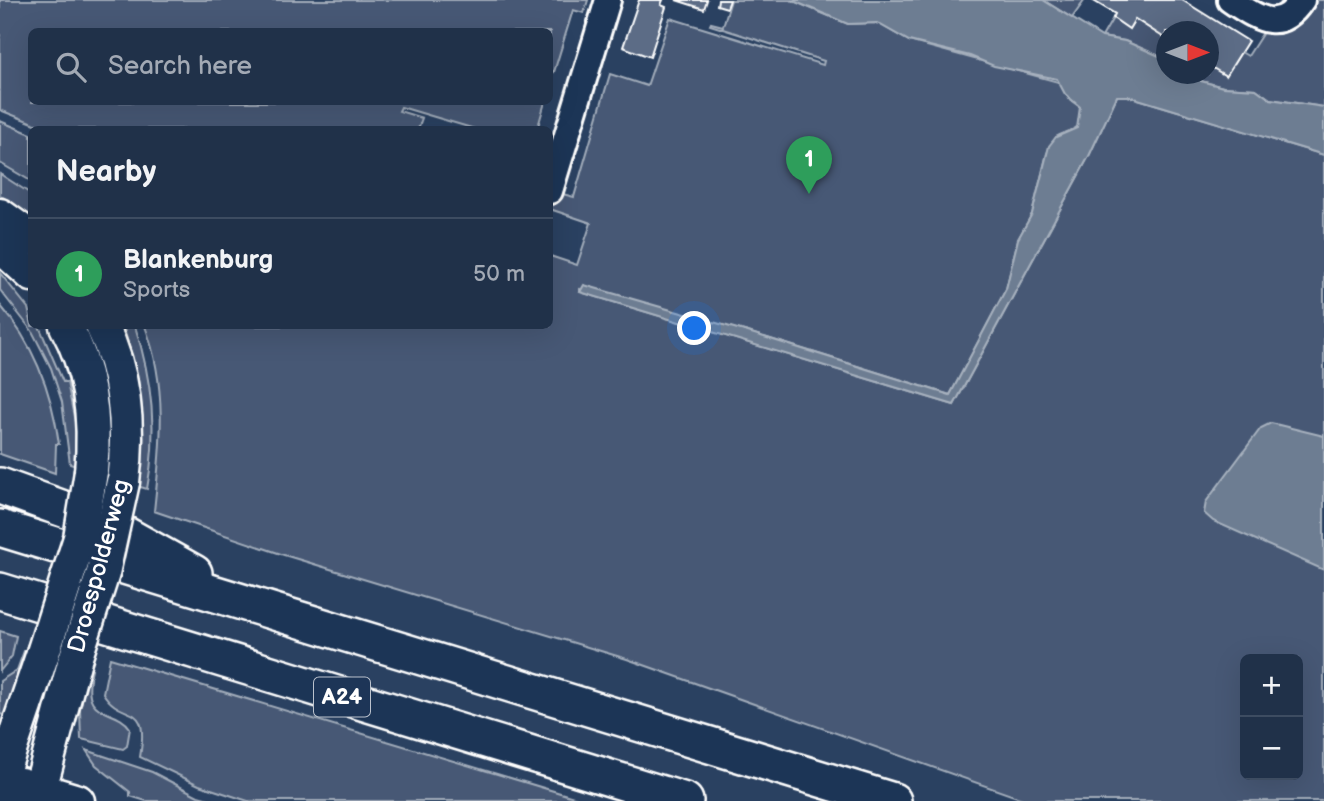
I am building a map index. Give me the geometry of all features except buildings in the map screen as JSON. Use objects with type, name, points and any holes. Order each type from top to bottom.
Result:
[{"type":"highway","name":"A24","points":[[0,486],[108,525],[255,607]]},
{"type":"highway","name":"A24","points":[[0,528],[893,801]]},
{"type":"highway","name":"A24","points":[[0,591],[685,801]]},
{"type":"main road","points":[[0,215],[28,234]]},
{"type":"main road","points":[[0,246],[28,271]]},
{"type":"main road","name":"Droespolderweg","points":[[0,777],[80,538],[91,472],[94,441],[90,396],[82,364],[67,329]]},
{"type":"main road","name":"Droespolderweg","points":[[34,795],[103,573],[124,482],[124,390],[115,353],[103,329]]},
{"type":"main road","points":[[0,777],[34,795],[78,801]]},
{"type":"main road","points":[[0,777],[10,801]]},
{"type":"street","points":[[553,181],[608,0]]},
{"type":"street","points":[[1230,0],[1260,19],[1279,21],[1293,14],[1302,0]]},
{"type":"shaded area","points":[[0,0],[588,0],[584,13],[573,10],[554,72],[553,28],[28,28],[28,105],[544,105],[538,126],[465,126],[401,107],[399,111],[422,118],[419,126],[40,126],[0,110]]},
{"type":"shaded area","points":[[731,0],[791,0],[848,24],[877,23],[909,41],[1062,83],[1069,99],[1080,107],[1079,125],[1056,137],[1047,153],[1032,214],[1018,239],[1006,289],[950,395],[748,332],[580,289],[580,292],[954,405],[1089,156],[1117,96],[1128,96],[1324,155],[1324,801],[1028,801],[627,659],[284,555],[154,511],[161,417],[157,372],[146,329],[553,329],[553,257],[577,265],[591,223],[553,210],[553,199],[555,192],[574,197],[610,74],[647,86],[670,18],[823,65],[824,61],[710,25],[723,26]]},
{"type":"shaded area","points":[[791,0],[1043,0],[1102,37],[1125,41],[1156,55],[1156,84],[1212,84],[1256,89],[1270,99],[1324,107],[1324,155],[1128,96],[1117,96],[1089,156],[954,405],[580,292],[584,285],[748,332],[950,395],[1006,289],[1018,239],[1032,214],[1049,146],[1056,137],[1077,128],[1080,107],[1065,94],[1057,79],[994,66],[970,56],[909,41],[877,23],[848,24]]},
{"type":"shaded area","points":[[1043,0],[1083,0],[1084,1],[1072,18]]},
{"type":"shaded area","points":[[1314,0],[1324,0],[1324,107],[1270,99],[1256,89],[1212,84],[1219,84],[1219,71],[1226,76],[1241,52],[1248,56],[1264,31],[1288,29],[1304,15]]},
{"type":"shaded area","points":[[1113,18],[1129,28],[1135,19],[1156,33],[1156,55],[1125,41],[1102,37]]},
{"type":"shaded area","points":[[0,121],[28,133],[28,179],[0,163]]},
{"type":"shaded area","points":[[0,174],[28,192],[28,214],[0,195]]},
{"type":"shaded area","points":[[0,273],[28,308],[28,326],[0,290]]},
{"type":"shaded area","points":[[0,305],[32,353],[52,406],[59,444],[56,444],[55,473],[0,454]]},
{"type":"shaded area","points":[[30,329],[40,329],[63,382],[67,382],[75,422],[76,466],[70,464],[62,402],[51,368]]},
{"type":"shaded area","points":[[124,329],[136,329],[146,366],[152,406],[152,447],[147,489],[134,485],[136,408],[142,408],[137,373]]},
{"type":"shaded area","points":[[1271,423],[1324,436],[1324,570],[1213,521],[1204,513],[1206,502],[1261,428]]},
{"type":"shaded area","points":[[0,631],[16,636],[12,656],[0,671]]},
{"type":"shaded area","points":[[24,651],[28,651],[4,715],[0,714],[0,681],[17,670]]},
{"type":"shaded area","points":[[110,658],[587,801],[248,801],[199,785],[140,757],[142,738],[138,719],[119,708],[103,693]]},
{"type":"shaded area","points":[[89,668],[92,669],[90,697],[94,705],[124,721],[130,728],[127,746],[123,749],[81,739],[80,709]]},
{"type":"shaded area","points":[[86,750],[152,772],[198,796],[216,801],[146,801],[130,796],[130,792],[96,765]]},
{"type":"place","name":"Blankenburg","points":[[809,194]]}]
